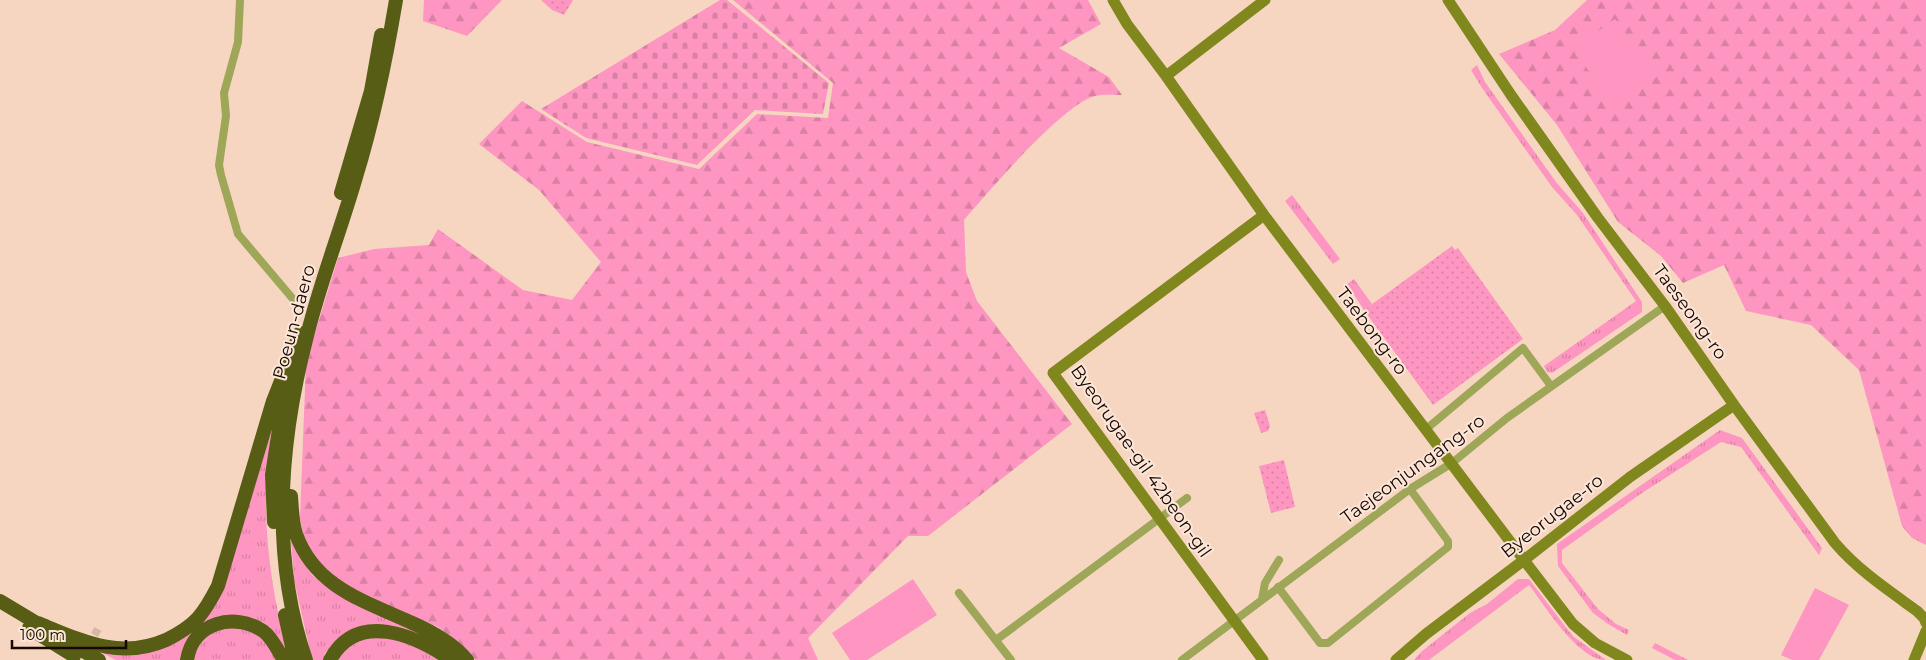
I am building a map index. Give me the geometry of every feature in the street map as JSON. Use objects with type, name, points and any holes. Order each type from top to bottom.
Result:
[{"type":"highway","name":"Poeun-daero","points":[[295,660],[290,646],[276,568],[272,474],[284,396],[300,333],[371,91],[388,0]]},
{"type":"highway","name":"Poeun-daero","points":[[306,660],[290,602],[285,565],[283,522],[287,447],[296,385],[308,331],[356,178],[374,113],[386,64],[396,0]]},
{"type":"highway","points":[[35,627],[107,649],[136,651],[154,646],[175,636],[196,622],[218,586],[273,402],[300,333]]},
{"type":"highway","points":[[287,447],[295,533],[306,555],[316,569],[334,585],[361,601],[437,635],[459,650],[467,660]]},
{"type":"highway","points":[[0,600],[82,660]]},
{"type":"highway","points":[[0,611],[99,660]]},
{"type":"highway","points":[[187,660],[188,654],[198,636],[212,625],[230,620],[248,623],[266,633],[284,660]]},
{"type":"highway","points":[[35,627],[73,660]]},
{"type":"highway","points":[[330,660],[336,650],[349,637],[372,630],[394,633],[412,639],[431,647],[452,660]]},
{"type":"street","points":[[240,0],[238,42],[224,93],[226,116],[219,165],[220,175],[238,234],[293,299]]},
{"type":"street","name":"Taebong-ro","points":[[1113,0],[1127,24],[1264,215],[1573,624],[1595,643],[1627,660]]},
{"type":"street","points":[[1166,76],[1265,0]]},
{"type":"street","name":"Taeseong-ro","points":[[1448,0],[1598,218],[1665,306],[1734,405],[1845,555],[1917,611],[1926,623]]},
{"type":"street","name":"Byeorugae-gil 42beon-gil","points":[[1263,660],[1053,374],[1264,215]]},
{"type":"street","name":"Taejeonjungang-ro","points":[[1182,660],[1410,490],[1452,463],[1507,418],[1665,306]]},
{"type":"street","points":[[1425,430],[1523,348],[1551,386]]},
{"type":"street","name":"Byeorugae-ro","points":[[1396,660],[1437,625],[1630,477],[1734,405]]},
{"type":"street","points":[[1278,587],[1320,643],[1328,643],[1448,547],[1448,541],[1410,490]]},
{"type":"street","points":[[996,640],[1187,498]]},
{"type":"street","points":[[1262,599],[1265,583],[1279,560]]},
{"type":"street","points":[[960,593],[1011,660]]},
{"type":"street","points":[[1914,660],[1926,631]]},
{"type":"green space","points":[[424,0],[502,0],[467,36],[423,21]]},
{"type":"green space","points":[[541,0],[573,0],[564,15],[552,10]]},
{"type":"green space","points":[[720,0],[727,0],[829,83],[823,114],[755,110],[697,165],[586,138],[541,109]]},
{"type":"green space","points":[[733,0],[1088,0],[1101,24],[1059,48],[1109,77],[1122,95],[1095,96],[1081,102],[1046,131],[1027,150],[964,220],[966,272],[977,301],[1072,424],[928,536],[908,536],[808,638],[818,660],[475,660],[465,648],[438,627],[379,602],[339,582],[319,565],[305,544],[300,518],[306,362],[338,258],[374,249],[429,245],[438,229],[523,290],[572,300],[601,262],[539,190],[479,144],[522,101],[587,142],[699,169],[757,114],[828,118],[833,83]]},
{"type":"green space","points":[[1587,0],[1926,0],[1926,545],[1912,538],[1902,526],[1859,370],[1811,325],[1746,311],[1724,265],[1683,283],[1661,256],[1618,222],[1557,125],[1499,54],[1555,30]]},
{"type":"green space","points":[[1615,19],[1657,76],[1614,106],[1573,49]]},
{"type":"green space","points":[[1477,65],[1485,82],[1556,182],[1583,213],[1642,302],[1642,312],[1552,373],[1547,372],[1544,366],[1636,301],[1577,215],[1552,187],[1482,88],[1471,70]]},
{"type":"green space","points":[[1292,195],[1340,259],[1333,264],[1285,201]]},
{"type":"green space","points":[[1452,246],[1455,250],[1458,248],[1523,339],[1433,405],[1364,310]]},
{"type":"green space","points":[[1354,279],[1372,304],[1364,310],[1347,284]]},
{"type":"green space","points":[[1265,410],[1270,426],[1268,431],[1261,433],[1254,413]]},
{"type":"green space","points":[[271,430],[266,500],[268,546],[279,618],[288,653],[267,631],[211,620],[183,660],[116,660],[100,652],[121,655],[145,653],[206,616]]},
{"type":"green space","points":[[1720,430],[1742,438],[1822,548],[1819,555],[1741,447],[1721,442],[1639,495],[1562,550],[1562,563],[1598,609],[1616,624],[1629,630],[1627,635],[1593,613],[1558,566],[1557,544]]},
{"type":"green space","points":[[1284,460],[1295,507],[1271,513],[1259,466]]},
{"type":"green space","points":[[291,539],[312,575],[341,596],[418,630],[444,647],[408,631],[337,641],[325,653],[323,660],[312,660],[294,580]]},
{"type":"green space","points":[[913,579],[937,615],[867,660],[850,660],[832,633]]},
{"type":"green space","points":[[1518,579],[1529,579],[1574,637],[1606,660],[1595,658],[1574,642],[1553,618],[1529,585],[1429,660],[1414,660],[1421,652],[1470,613],[1487,604]]},
{"type":"green space","points":[[1815,588],[1849,605],[1819,660],[1792,660],[1781,655]]},
{"type":"green space","points":[[230,625],[263,635],[279,660],[191,660],[207,634]]},
{"type":"green space","points":[[389,636],[422,650],[438,660],[337,660],[348,647],[359,640]]},
{"type":"green space","points":[[1655,643],[1688,660],[1675,660],[1652,648]]},
{"type":"tunnel","points":[[88,645],[98,629]]}]
